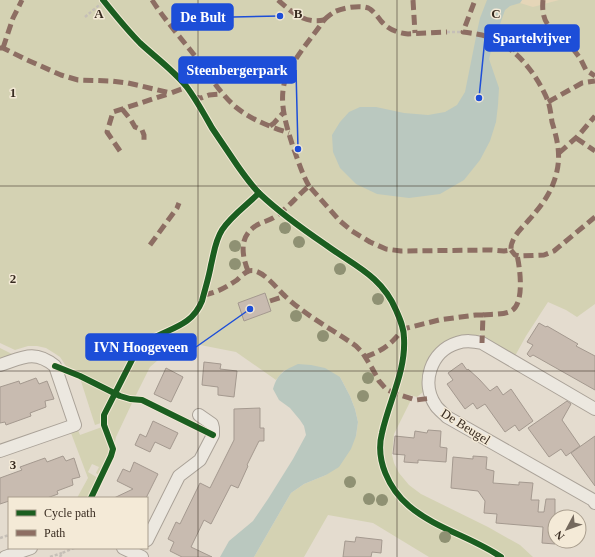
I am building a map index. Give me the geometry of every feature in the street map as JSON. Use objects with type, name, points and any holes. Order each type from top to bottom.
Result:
[{"type":"street","name":"De Beugel","points":[[595,409],[482,343],[472,341],[459,342],[448,347],[437,357],[430,372],[428,382],[429,390],[436,406],[447,417],[593,500],[595,503]]},
{"type":"street","points":[[0,365],[30,356],[42,357],[49,361],[55,366],[75,425],[0,451]]},
{"type":"street","points":[[148,538],[179,476],[200,460],[213,435],[214,428],[212,424],[199,415]]},
{"type":"street","points":[[5,557],[28,549]]},
{"type":"street","points":[[126,549],[141,554]]},
{"type":"path","points":[[84,17],[105,2]]},
{"type":"path","points":[[447,32],[463,32]]},
{"type":"path","points":[[50,557],[71,549]]},
{"type":"path","points":[[60,557],[62,552]]},
{"type":"shaded area","points":[[0,0],[595,0],[595,304],[577,317],[548,302],[515,356],[480,334],[478,337],[456,337],[445,342],[436,349],[425,365],[423,392],[417,397],[405,394],[404,398],[411,400],[394,434],[392,455],[394,463],[399,473],[409,485],[421,494],[488,527],[520,545],[533,557],[505,557],[490,547],[434,519],[401,496],[389,476],[383,455],[383,435],[388,419],[384,418],[380,429],[379,440],[380,463],[387,482],[397,497],[411,510],[427,521],[497,557],[429,557],[373,523],[328,515],[304,557],[254,557],[291,493],[304,484],[326,475],[356,436],[358,422],[355,409],[340,377],[284,370],[276,380],[236,352],[190,343],[177,347],[165,354],[150,367],[135,397],[131,397],[120,393],[119,391],[136,356],[130,360],[114,389],[112,389],[66,366],[60,357],[46,348],[28,346],[15,350],[0,343]]},
{"type":"shaded area","points":[[487,0],[522,0],[520,3],[510,6],[505,10],[492,47],[489,59],[499,88],[498,105],[496,122],[490,141],[480,160],[464,180],[440,194],[409,198],[377,194],[356,184],[340,168],[333,152],[332,135],[340,122],[349,112],[360,107],[376,107],[404,113],[428,115],[445,112],[457,105],[465,92],[480,18]]},
{"type":"shaded area","points":[[0,348],[12,354],[11,357],[0,361]]},
{"type":"shaded area","points":[[298,364],[325,368],[340,377],[350,396],[358,422],[356,436],[351,449],[339,467],[326,475],[304,484],[291,493],[254,557],[220,557],[229,541],[253,521],[293,459],[306,435],[304,426],[300,420],[290,408],[279,400],[273,389],[277,379],[282,373]]},
{"type":"shaded area","points":[[80,378],[111,396],[102,414],[101,423],[95,425]]},
{"type":"shaded area","points":[[116,398],[133,401],[116,437],[114,446],[108,428],[107,419]]},
{"type":"shaded area","points":[[102,427],[110,445],[108,458],[99,475],[96,473],[99,467],[92,464],[88,472],[98,478],[88,497],[78,497],[88,478],[71,433],[78,430],[80,435]]},
{"type":"sand","points":[[522,0],[559,0],[533,7],[520,3]]},
{"type":"building","points":[[265,293],[271,311],[244,321],[238,303]]},
{"type":"building","points":[[539,323],[578,344],[576,346],[595,356],[595,390],[533,355],[530,357],[527,354],[533,345],[527,342]]},
{"type":"building","points":[[204,362],[221,364],[220,369],[237,371],[234,397],[218,395],[218,387],[202,385]]},
{"type":"building","points":[[462,363],[467,370],[468,369],[479,379],[490,391],[497,386],[503,395],[511,389],[533,421],[519,431],[515,425],[505,432],[485,404],[477,409],[473,403],[465,409],[447,384],[453,380],[448,373]]},
{"type":"building","points":[[166,368],[183,377],[171,402],[154,394]]},
{"type":"building","points":[[36,378],[39,384],[47,381],[54,399],[45,401],[46,407],[30,413],[31,416],[6,425],[5,422],[0,423],[0,387],[19,381],[20,384]]},
{"type":"building","points":[[567,401],[571,404],[562,420],[580,446],[566,456],[561,449],[549,457],[528,428]]},
{"type":"building","points":[[260,408],[260,428],[264,428],[264,441],[259,441],[238,488],[231,485],[211,524],[204,520],[191,547],[212,557],[182,557],[170,551],[174,542],[168,539],[176,522],[180,524],[200,483],[210,488],[234,440],[234,409]]},
{"type":"building","points":[[153,421],[178,433],[170,449],[155,442],[150,452],[135,445],[140,434],[146,437]]},
{"type":"building","points":[[428,430],[441,431],[440,447],[447,448],[446,462],[418,460],[418,463],[404,462],[405,455],[393,454],[395,436],[414,438],[415,431],[427,433]]},
{"type":"building","points":[[595,436],[595,486],[571,453]]},
{"type":"building","points":[[63,456],[66,461],[74,458],[80,477],[72,479],[73,485],[57,491],[58,494],[50,497],[8,497],[8,501],[0,504],[0,478],[22,470],[20,467],[45,458],[47,462]]},
{"type":"building","points":[[473,456],[487,457],[486,469],[494,471],[493,483],[519,485],[519,482],[533,483],[531,500],[539,500],[538,512],[544,512],[546,499],[555,499],[555,509],[547,509],[547,543],[542,543],[543,527],[496,523],[497,514],[484,513],[485,501],[478,491],[451,488],[453,457],[473,459]]},
{"type":"building","points":[[134,462],[158,474],[146,497],[116,497],[133,489],[117,481],[123,469],[130,472]]},
{"type":"building","points":[[356,537],[382,540],[381,553],[372,552],[371,557],[343,557],[345,541],[355,542]]},
{"type":"marked path","points":[[3,48],[13,18],[22,0]]},
{"type":"marked path","points":[[152,0],[220,90],[237,108],[255,120],[289,133]]},
{"type":"marked path","points":[[278,0],[293,13],[304,19],[317,21],[324,20],[299,54],[287,75],[283,93],[284,111],[293,147],[304,177],[309,186]]},
{"type":"marked path","points":[[413,0],[415,33]]},
{"type":"marked path","points":[[248,271],[243,251],[243,244],[248,233],[252,228],[272,219],[280,213],[309,186],[340,221],[352,231],[370,242],[386,249],[401,251],[511,250],[511,245],[516,235],[542,204],[551,188],[558,168],[558,146],[548,101],[539,83],[528,67],[514,52],[495,39],[463,32],[475,0]]},
{"type":"marked path","points":[[543,0],[544,15],[546,22],[551,28]]},
{"type":"marked path","points":[[324,20],[338,11],[352,7],[362,7],[370,9],[387,26],[400,33],[447,32]]},
{"type":"marked path","points":[[512,50],[551,28],[556,30],[564,37],[580,58],[586,70],[595,76]]},
{"type":"marked path","points":[[0,48],[3,48],[61,75],[78,80],[128,83],[171,93],[187,87]]},
{"type":"marked path","points":[[548,102],[582,83],[595,81]]},
{"type":"marked path","points":[[120,151],[107,132],[113,112],[171,93]]},
{"type":"marked path","points":[[193,97],[201,98],[209,95],[222,94]]},
{"type":"marked path","points":[[122,109],[135,127],[142,130],[144,142]]},
{"type":"marked path","points":[[270,126],[283,113]]},
{"type":"marked path","points":[[559,153],[579,135],[595,116]]},
{"type":"marked path","points":[[576,138],[595,151]]},
{"type":"marked path","points":[[150,245],[179,203]]},
{"type":"marked path","points":[[511,250],[515,255],[520,256],[544,255],[554,251],[595,217]]},
{"type":"marked path","points":[[483,315],[504,313],[511,311],[515,307],[520,294],[517,255]]},
{"type":"marked path","points":[[204,295],[213,293],[225,287],[249,271],[259,272],[302,310],[356,346],[362,352],[379,381],[386,389],[416,400],[432,398]]},
{"type":"marked path","points":[[270,301],[285,296]]},
{"type":"marked path","points":[[365,357],[386,346],[395,339],[403,329],[439,320],[476,315],[483,315],[482,343]]},
{"type":"cycle path","points":[[103,0],[135,38],[170,69],[186,86],[237,165],[260,194],[301,227],[366,272],[383,288],[390,298],[397,313],[403,327],[404,334],[404,350],[400,374],[385,421],[380,443],[380,453],[385,473],[395,491],[409,506],[420,514],[501,557]]},
{"type":"cycle path","points":[[91,497],[113,449],[104,425],[104,415],[135,354],[143,345],[180,325],[196,312],[202,301],[215,247],[220,234],[230,220],[259,193]]},
{"type":"cycle path","points":[[55,366],[80,376],[120,396],[142,400],[213,435]]},
{"type":"place","name":"De Bult","points":[[280,16]]},
{"type":"place","name":"Spartelvijver","points":[[479,98]]},
{"type":"place","name":"Steenbergerpark","points":[[298,149]]},
{"type":"place","name":"IVN Hoogeveen","points":[[250,309]]}]
